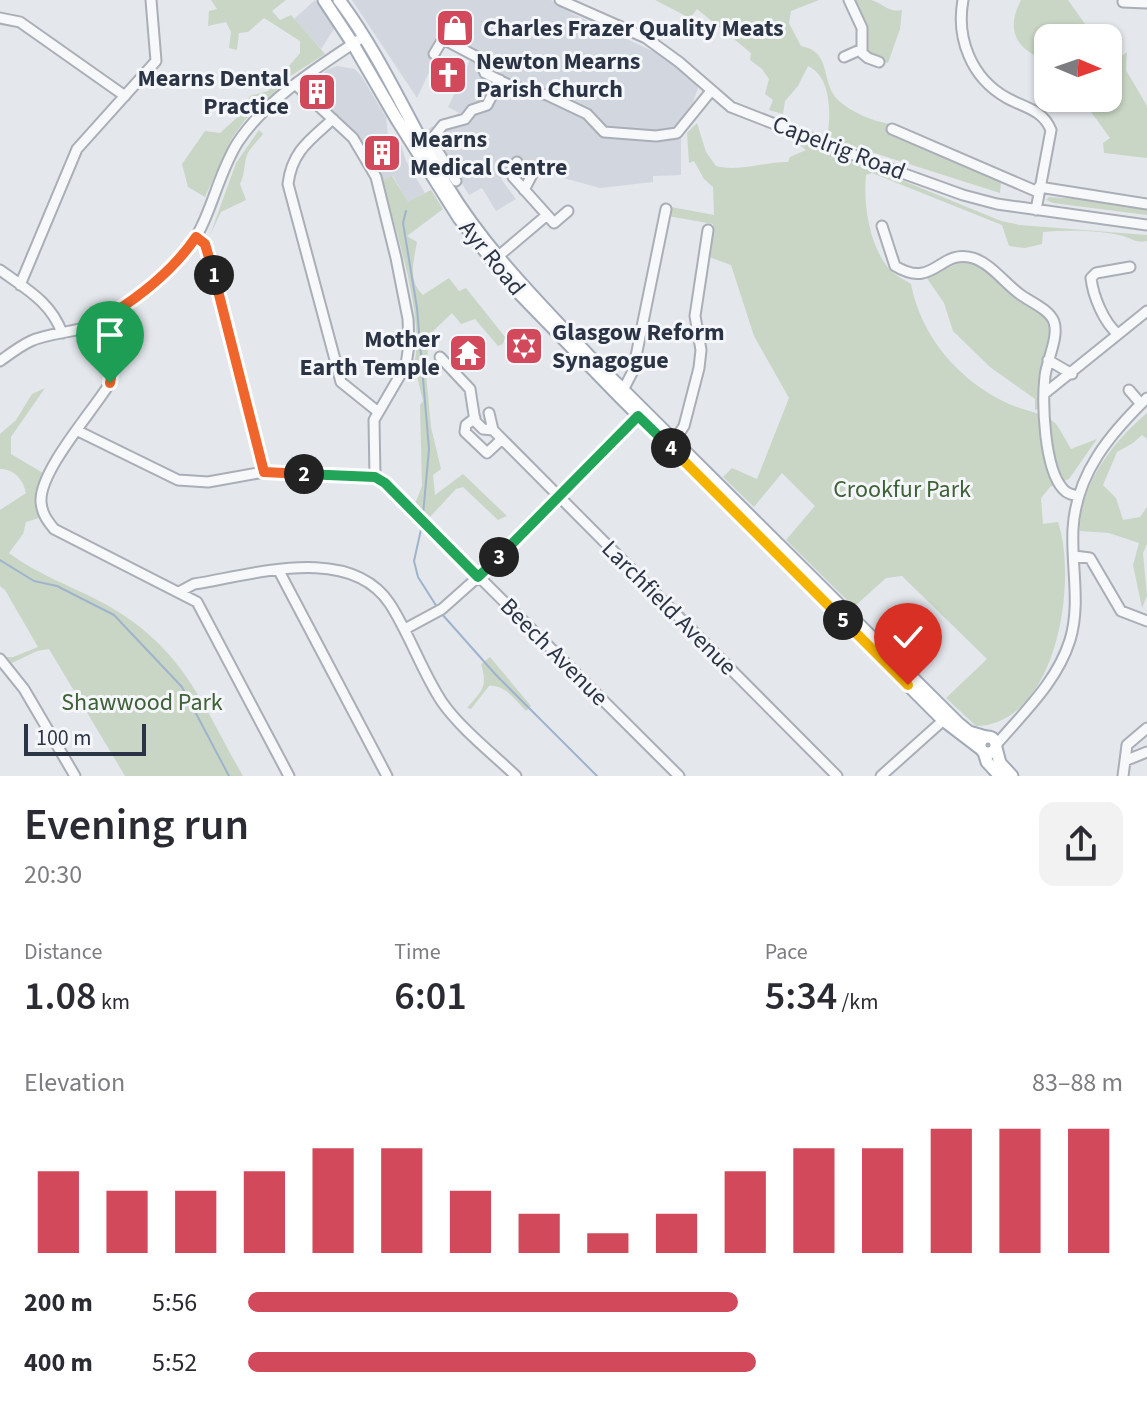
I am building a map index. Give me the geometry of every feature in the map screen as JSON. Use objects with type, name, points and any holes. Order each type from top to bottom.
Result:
[{"type":"main road","name":"Ayr Road","points":[[324,0],[358,40]]},
{"type":"main road","name":"Ayr Road","points":[[339,0],[437,184],[496,259],[641,413],[946,718],[988,744],[987,762],[1000,776]]},
{"type":"main road","points":[[988,744],[1012,776]]},
{"type":"street","points":[[20,285],[77,149],[156,61],[151,0]]},
{"type":"street","name":"Capelrig Road","points":[[560,0],[646,38],[731,107],[877,164],[963,195],[1036,210],[1147,225]]},
{"type":"street","points":[[849,0],[862,28],[862,53],[879,62]]},
{"type":"street","points":[[963,0],[959,18],[960,34],[983,79],[1007,98],[1041,114],[1051,130],[1036,210]]},
{"type":"street","points":[[1123,2],[1147,3]]},
{"type":"street","points":[[0,18],[20,22],[125,96]]},
{"type":"street","points":[[434,54],[443,39],[479,58],[485,73],[511,86],[547,95],[587,114],[604,132],[620,135],[677,133],[711,91]]},
{"type":"street","points":[[0,361],[32,341],[95,324],[123,308],[161,276],[182,257],[196,237],[238,143],[255,122],[296,85],[358,40]]},
{"type":"street","points":[[844,57],[862,49]]},
{"type":"street","points":[[456,181],[431,140],[443,125],[465,119],[472,110],[487,105],[500,80]]},
{"type":"street","points":[[78,431],[178,480],[208,482],[264,472],[375,477],[372,435],[377,411],[406,365],[408,319],[376,177],[353,138],[296,85]]},
{"type":"street","points":[[333,119],[298,151],[290,166],[288,184],[341,382],[377,411]]},
{"type":"street","points":[[892,129],[1039,190],[1147,204]]},
{"type":"street","points":[[517,162],[512,170],[513,177],[554,223],[568,211]]},
{"type":"street","points":[[524,190],[534,171]]},
{"type":"street","points":[[622,393],[633,371],[666,209]]},
{"type":"street","points":[[496,259],[547,215]]},
{"type":"street","points":[[882,226],[895,266],[906,272],[917,275],[951,258],[976,259],[1050,315],[1055,333],[1048,360],[1044,414],[1053,472],[1062,488],[1079,496]]},
{"type":"street","points":[[672,444],[684,426],[699,368],[701,350],[695,316],[708,230]]},
{"type":"street","points":[[196,237],[205,244],[209,256],[264,472]]},
{"type":"street","points":[[1118,334],[1107,321],[1091,278],[1096,273],[1130,267]]},
{"type":"street","points":[[0,270],[53,312],[62,333]]},
{"type":"street","points":[[1044,394],[1147,311]]},
{"type":"street","points":[[95,324],[112,351],[114,365],[110,383],[47,474],[40,499],[44,517],[54,529],[197,602],[289,776]]},
{"type":"street","points":[[440,357],[470,389],[475,418],[466,425],[465,432],[487,453],[502,439]]},
{"type":"street","points":[[1048,360],[1072,374]]},
{"type":"street","points":[[988,744],[1011,728],[1045,688],[1070,640],[1075,614],[1073,528],[1079,496],[1104,444],[1144,401],[1129,390]]},
{"type":"street","points":[[489,413],[493,430]]},
{"type":"street","points":[[405,629],[442,609],[478,577],[641,413]]},
{"type":"street","name":"Larchfield Avenue","points":[[475,418],[483,429],[493,430],[837,776]]},
{"type":"street","name":"Beech Avenue","points":[[375,477],[385,483],[679,776]]},
{"type":"street","points":[[1074,556],[1090,558],[1121,611],[1147,621]]},
{"type":"street","points":[[179,592],[194,584],[307,567],[354,575],[388,600],[442,702],[516,776]]},
{"type":"street","points":[[279,571],[387,776]]},
{"type":"street","points":[[0,659],[24,689],[75,776]]},
{"type":"street","points":[[881,776],[946,718]]},
{"type":"street","points":[[1123,776],[1127,745],[1147,728]]},
{"type":"street","points":[[1127,760],[1147,752]]},
{"type":"shaded area","points":[[315,0],[336,26],[321,49],[294,19]]},
{"type":"shaded area","points":[[352,0],[551,0],[573,14],[659,54],[693,78],[698,88],[692,105],[674,130],[681,138],[681,175],[653,176],[653,182],[600,188],[542,172],[511,159],[501,179],[516,199],[496,211],[482,188],[469,195],[428,129],[459,113],[448,107],[472,56],[443,42],[417,98]]},
{"type":"shaded area","points":[[337,66],[355,69],[362,77],[386,117],[388,136],[397,141],[399,138],[406,161],[425,193],[408,203],[393,176],[382,181],[377,166],[355,135],[305,90],[327,70]]},
{"type":"green space","points":[[211,0],[286,0],[272,11],[280,20],[291,15],[325,54],[292,75],[245,120],[232,138],[205,197],[188,187],[182,164],[205,131],[220,133],[242,113],[250,96],[268,91],[300,53],[300,41],[264,18],[248,32],[239,33],[237,50],[229,48],[231,32],[226,22],[208,26],[209,11],[217,9]]},
{"type":"green space","points":[[655,0],[819,0],[791,11],[789,23],[801,46],[811,49],[822,61],[829,85],[838,100],[862,115],[890,124],[889,133],[896,137],[1001,182],[1000,193],[827,138],[829,108],[826,88],[816,71],[808,66],[798,86],[785,101],[783,114],[769,110],[773,100],[765,94],[769,79],[750,60],[751,53],[697,9],[691,17],[686,16]]},
{"type":"green space","points":[[843,0],[871,0],[889,9],[902,10],[900,29],[888,63],[870,57],[864,46],[867,37],[863,23],[855,11],[849,13]]},
{"type":"green space","points":[[1021,0],[1068,0],[1085,24],[1034,24],[1034,55],[1017,38],[1015,16]]},
{"type":"green space","points":[[1127,52],[1126,70],[1147,106],[1147,158],[1104,153],[1103,143],[1110,138],[1091,112],[1122,112],[1122,56]]},
{"type":"green space","name":"Crookfur Park","points":[[697,123],[706,152],[716,166],[734,168],[788,162],[790,157],[806,150],[795,141],[797,137],[1001,221],[1147,235],[1147,241],[1140,241],[1104,233],[1043,232],[1042,244],[1025,248],[1009,246],[1002,225],[872,173],[866,175],[865,197],[875,245],[888,268],[911,284],[924,322],[945,356],[991,395],[1051,420],[1071,449],[1097,439],[1069,479],[1050,487],[1041,498],[1043,524],[1058,522],[1064,548],[1062,612],[1055,646],[1043,676],[1026,702],[1004,719],[976,726],[946,698],[987,659],[902,576],[886,578],[854,607],[786,540],[815,506],[782,473],[754,507],[723,477],[732,468],[757,479],[789,398],[754,336],[731,265],[709,257],[713,224],[668,216],[671,207],[714,215],[713,187],[704,179],[694,161],[689,163],[687,133]]},
{"type":"green space","points":[[259,130],[263,134],[247,155],[240,184],[246,200],[221,212],[210,235],[236,163]]},
{"type":"green space","points":[[392,176],[408,202],[431,190],[443,209],[407,236],[417,242],[413,276],[418,289],[423,295],[449,278],[459,291],[466,288],[505,337],[503,344],[498,346],[475,319],[461,324],[452,313],[427,337],[428,360],[433,369],[426,374],[431,427],[441,469],[433,475],[435,495],[463,474],[507,516],[498,520],[463,487],[456,489],[430,517],[415,504],[422,486],[420,405],[423,401],[416,372],[412,370],[416,329],[408,276],[382,181]]},
{"type":"green space","points":[[1049,197],[1147,207],[1147,215],[1053,203],[1046,200]]},
{"type":"green space","points":[[964,261],[977,262],[1006,288],[1049,318],[1052,329],[1040,408],[1035,410],[1035,399],[990,367],[953,331],[944,303],[926,277]]},
{"type":"green space","name":"Shawwood Park","points":[[45,388],[11,437],[11,454],[43,473],[36,500],[39,518],[26,522],[23,534],[9,553],[112,608],[158,643],[190,682],[243,776],[125,776],[49,649],[12,663],[6,657],[38,647],[0,586],[0,510],[26,493],[17,476],[0,469],[0,434],[16,420],[32,394]]},
{"type":"green space","points":[[1147,413],[1147,439],[1142,435],[1117,452],[1103,485],[1116,498],[1123,520],[1140,517],[1147,507],[1147,544],[1143,553],[1147,596],[1142,608],[1133,565],[1139,543],[1109,533],[1080,531],[1085,497],[1092,480],[1111,450]]},
{"type":"green space","points":[[490,657],[531,706],[526,711],[510,694],[495,686],[489,686],[471,709],[467,708],[482,688],[484,678],[481,664]]},
{"type":"waterway","points":[[406,211],[403,223],[417,308],[429,449],[423,515]]},
{"type":"waterway","points":[[422,525],[414,561],[418,577],[437,607]]},
{"type":"waterway","points":[[0,560],[34,581],[57,586],[114,615],[182,687],[229,776]]},
{"type":"waterway","points":[[441,613],[496,675],[597,776]]},
{"type":"place","name":"Charles Frazer Quality Meats","points":[[455,28]]},
{"type":"place","name":"Newton Mearns Parish Church","points":[[448,75]]},
{"type":"place","name":"Mearns Dental Practice","points":[[317,92]]},
{"type":"place","name":"Mearns Medical Centre","points":[[382,153]]},
{"type":"place","name":"Glasgow Reform Synagogue","points":[[524,346]]},
{"type":"place","name":"Mother Earth Temple","points":[[468,353]]},
{"type":"route","points":[[110,383],[114,365],[112,351],[95,324],[123,308],[161,276],[182,257],[196,237],[205,244],[209,256],[264,472],[375,477],[385,483],[478,577],[638,416],[908,685]]}]
